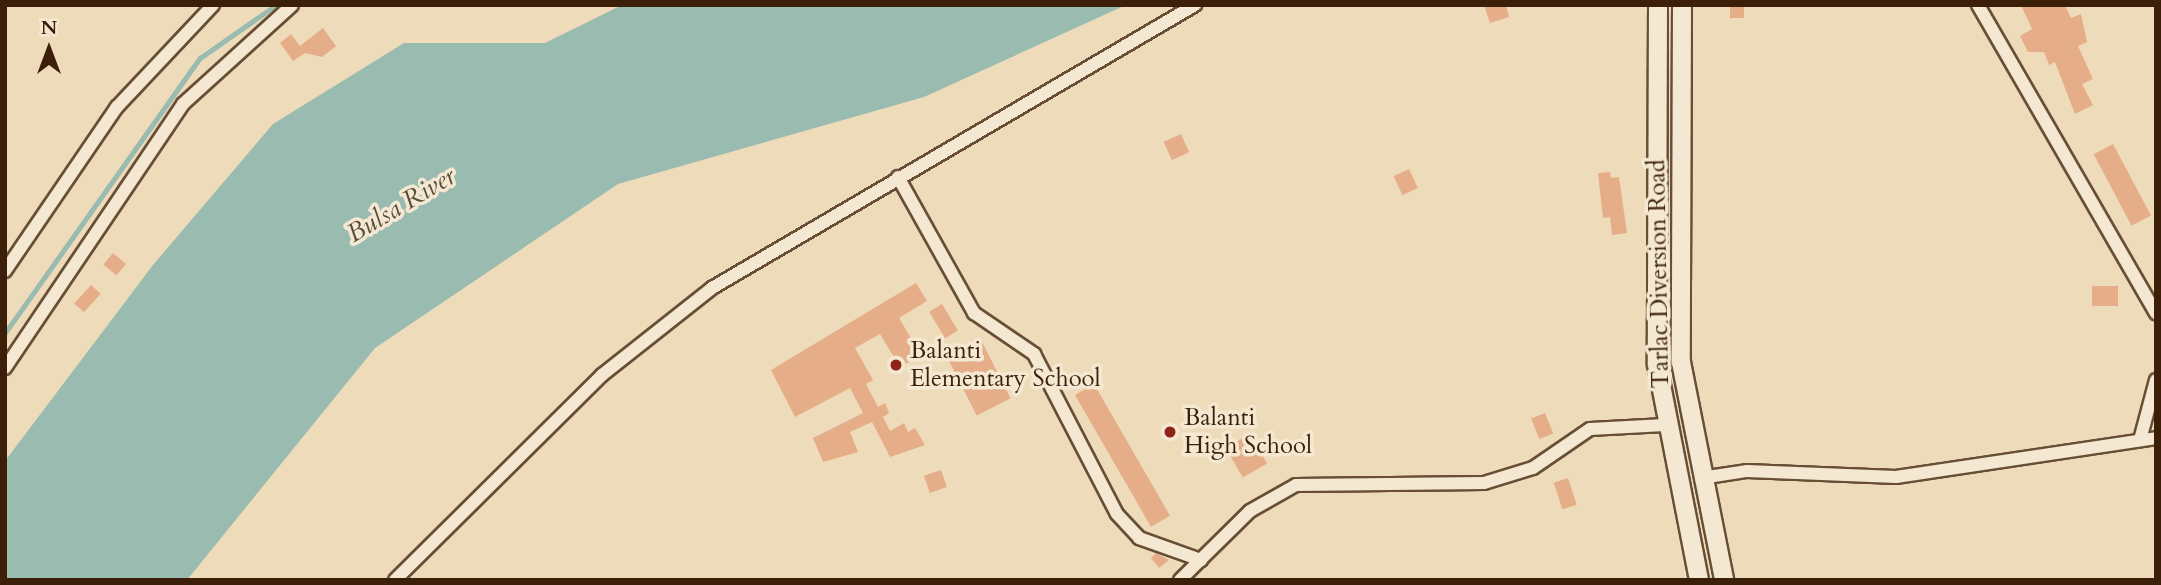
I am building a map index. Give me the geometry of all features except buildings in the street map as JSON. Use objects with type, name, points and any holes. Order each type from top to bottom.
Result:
[{"type":"main road","name":"Tarlac Diversion Road","points":[[1658,5],[1656,315],[1665,425],[1699,580]]},
{"type":"main road","name":"Tarlac Diversion Road","points":[[1682,5],[1680,314],[1689,421],[1724,580]]},
{"type":"main road","points":[[1665,425],[1689,421]]},
{"type":"main road","points":[[1678,483],[1702,478]]},
{"type":"street","points":[[5,271],[117,107],[213,5]]},
{"type":"street","points":[[5,368],[183,104],[292,5]]},
{"type":"street","points":[[395,580],[634,348],[759,255],[1195,5]]},
{"type":"street","points":[[1978,5],[2156,313]]},
{"type":"street","points":[[898,177],[974,313],[1034,354],[1117,514],[1139,538],[1200,560]]},
{"type":"street","points":[[2140,440],[2156,380]]},
{"type":"street","points":[[1180,580],[1250,511],[1296,485],[1484,483],[1533,468],[1590,429],[1665,425]]},
{"type":"street","points":[[1702,478],[1747,471],[1895,477],[2156,438]]},
{"type":"water","name":"Bulsa River","points":[[622,5],[1126,5],[924,97],[618,184],[375,348],[187,580],[5,580],[5,461],[153,265],[273,124],[404,43],[545,43]]},
{"type":"waterway","points":[[5,333],[200,58],[276,5]]},
{"type":"place","name":"Balanti Elementary School","points":[[896,365]]},
{"type":"place","name":"Balanti High School","points":[[1170,432]]}]
